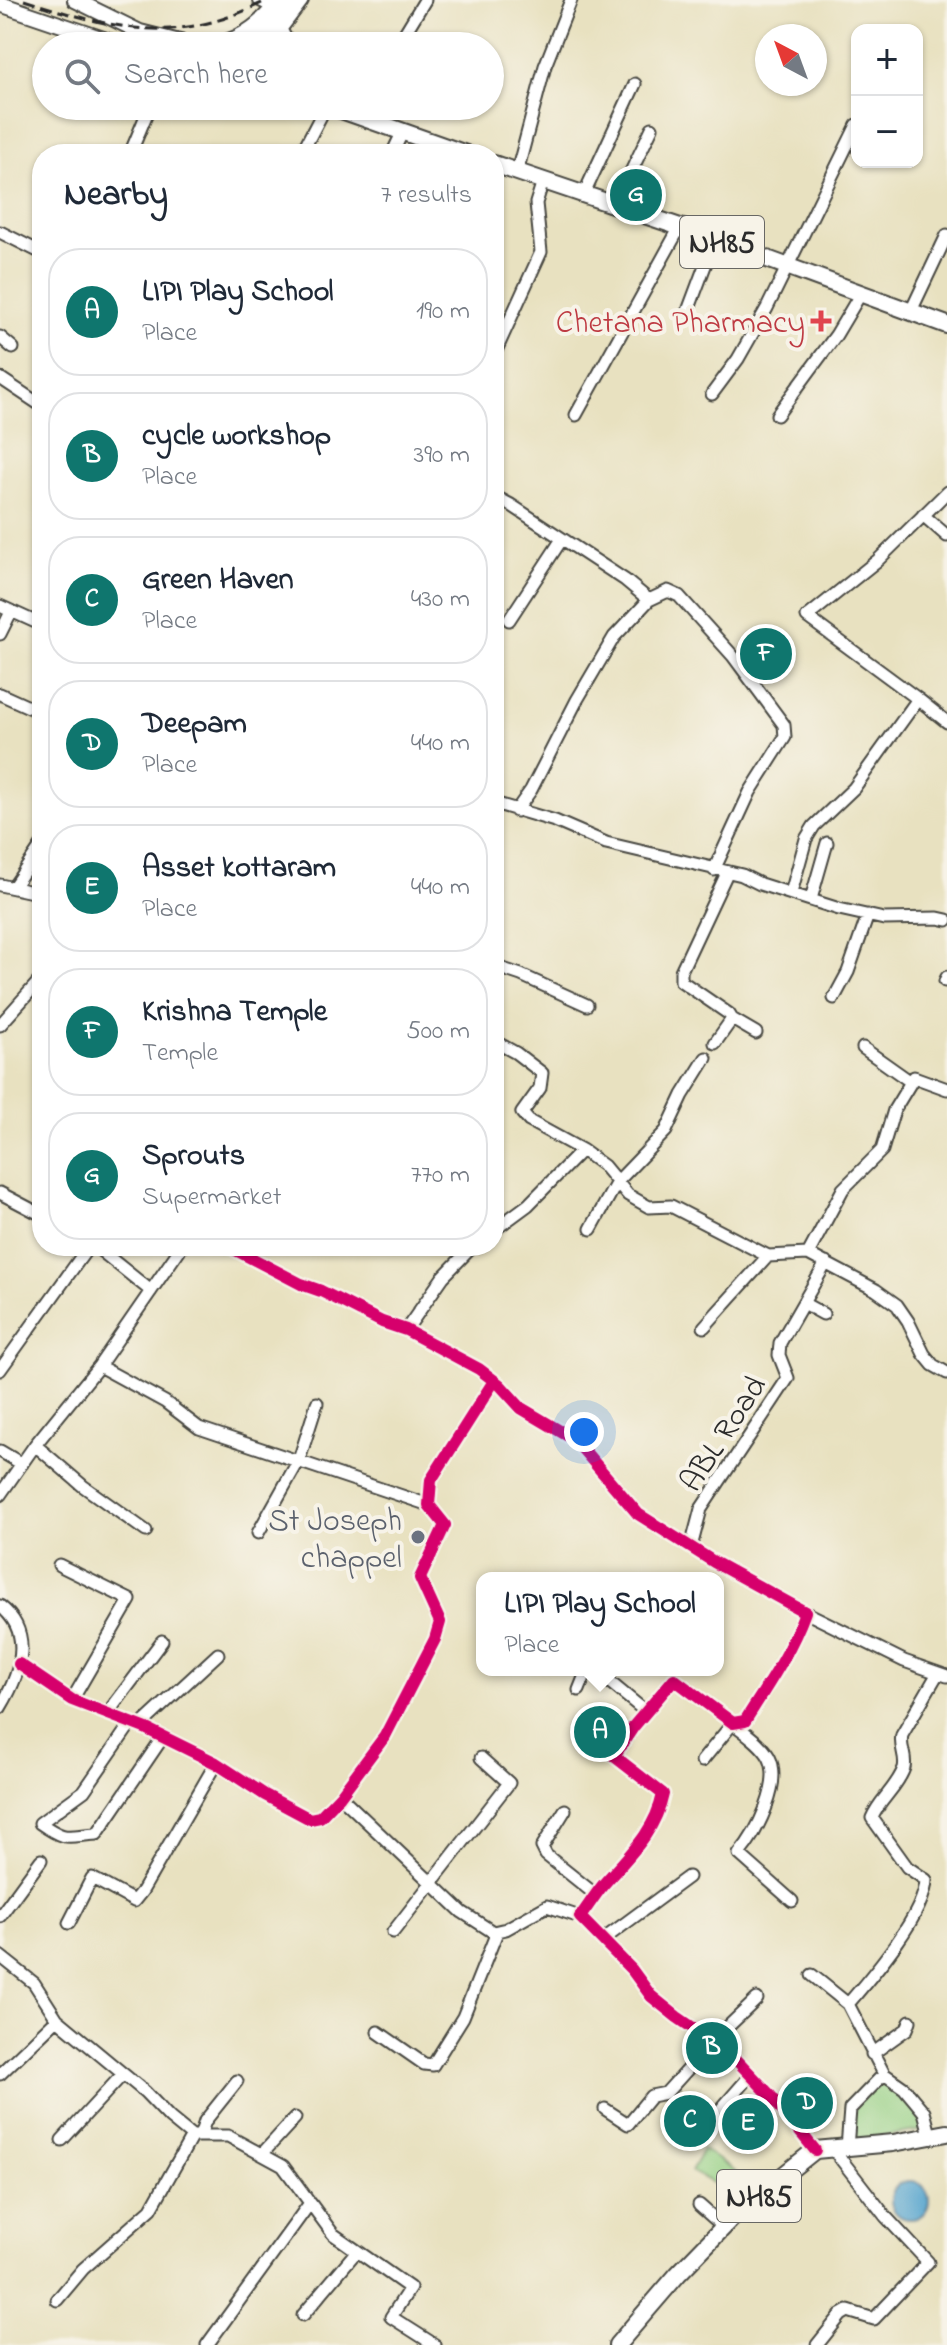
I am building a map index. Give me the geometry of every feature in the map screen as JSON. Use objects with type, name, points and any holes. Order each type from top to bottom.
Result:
[{"type":"highway","points":[[249,32],[300,0]]},
{"type":"highway","points":[[264,32],[275,14]]},
{"type":"highway","points":[[379,120],[439,144]]},
{"type":"highway","name":"NH85","points":[[504,167],[715,239],[947,325]]},
{"type":"highway","name":"NH85","points":[[617,2345],[678,2274],[741,2209],[815,2150],[939,2135]]},
{"type":"main road","points":[[75,0],[140,32]]},
{"type":"main road","points":[[0,4],[83,32]]},
{"type":"street","points":[[259,0],[275,14]]},
{"type":"street","points":[[406,32],[425,0]]},
{"type":"street","points":[[517,172],[545,66],[571,0]]},
{"type":"street","points":[[584,194],[635,84]]},
{"type":"street","points":[[134,144],[144,120]]},
{"type":"street","points":[[307,144],[320,120]]},
{"type":"street","points":[[615,205],[652,128]]},
{"type":"street","points":[[397,144],[403,131]]},
{"type":"street","points":[[712,394],[738,359],[767,308],[851,137]]},
{"type":"street","points":[[504,333],[541,252],[536,203],[543,181]]},
{"type":"street","points":[[576,415],[680,227]]},
{"type":"street","points":[[0,232],[32,248]]},
{"type":"street","points":[[911,311],[947,235]]},
{"type":"street","points":[[688,311],[715,239]]},
{"type":"street","points":[[777,415],[836,335],[861,293]]},
{"type":"street","points":[[0,337],[13,348]]},
{"type":"street","points":[[0,378],[32,399]]},
{"type":"street","points":[[947,492],[878,560],[807,617],[947,722]]},
{"type":"street","points":[[504,502],[625,580],[649,600]]},
{"type":"street","points":[[923,515],[947,536]]},
{"type":"street","points":[[509,620],[562,539]]},
{"type":"street","points":[[516,811],[531,790],[577,700],[614,637],[649,600],[668,591],[679,596],[733,656],[784,725],[785,737],[750,792],[714,870]]},
{"type":"street","points":[[0,634],[5,609],[32,621]]},
{"type":"street","points":[[0,694],[32,708]]},
{"type":"street","points":[[791,893],[806,839],[814,826],[854,788],[918,699]]},
{"type":"street","points":[[504,807],[555,821],[606,843],[727,873],[868,915],[884,919],[947,920]]},
{"type":"street","points":[[811,899],[827,843]]},
{"type":"street","points":[[14,886],[32,860]]},
{"type":"street","points":[[727,873],[681,971],[681,981],[756,1033]]},
{"type":"street","points":[[0,885],[32,891]]},
{"type":"street","points":[[834,998],[848,972],[868,915]]},
{"type":"street","points":[[504,969],[587,1005]]},
{"type":"street","points":[[0,1025],[32,989]]},
{"type":"street","points":[[715,1043],[732,1019]]},
{"type":"street","points":[[504,1046],[542,1073],[540,1088],[522,1113],[529,1121],[582,1150],[604,1166],[628,1195],[649,1207],[671,1206],[768,1256],[808,1254],[876,1290],[897,1305],[924,1354],[933,1365],[947,1373]]},
{"type":"street","points":[[863,1048],[911,1082]]},
{"type":"street","points":[[591,1229],[617,1182],[666,1131],[706,1058]]},
{"type":"street","points":[[808,1254],[843,1189],[882,1150],[894,1110],[914,1077],[947,1089]]},
{"type":"street","points":[[504,1223],[528,1205],[582,1150]]},
{"type":"street","points":[[0,1193],[32,1210]]},
{"type":"street","points":[[0,1370],[85,1256]]},
{"type":"street","points":[[105,1256],[151,1291]]},
{"type":"street","points":[[0,1495],[35,1445],[99,1366],[175,1256]]},
{"type":"street","points":[[247,1256],[451,1353],[494,1381],[521,1408],[575,1440],[638,1514],[805,1612],[904,1661],[943,1674],[902,1735],[900,1742],[905,1764],[872,1818],[907,1867],[926,1880],[926,1891],[887,1959],[848,2004]]},
{"type":"street","points":[[406,1330],[443,1277],[463,1256]]},
{"type":"street","points":[[704,1327],[768,1256]]},
{"type":"street","name":"ABL Road","points":[[691,1547],[701,1509],[788,1378],[779,1355],[780,1343],[826,1263]]},
{"type":"street","points":[[803,1303],[823,1314]]},
{"type":"street","points":[[19,1664],[72,1700],[135,1724],[216,1763],[265,1795],[310,1819],[320,1817],[340,1796],[385,1736],[435,1639],[440,1622],[420,1578],[445,1525],[429,1505],[199,1428],[165,1402],[99,1366]]},
{"type":"street","points":[[429,1505],[431,1480],[494,1381]]},
{"type":"street","points":[[258,1533],[299,1460],[317,1403]]},
{"type":"street","points":[[35,1445],[83,1486],[146,1531]]},
{"type":"street","points":[[0,1451],[22,1464]]},
{"type":"street","points":[[59,1565],[130,1600],[72,1700]]},
{"type":"street","points":[[0,1606],[13,1616],[21,1638],[19,1664],[0,1708]]},
{"type":"street","points":[[702,1761],[733,1723],[745,1721],[799,1630],[805,1612]]},
{"type":"street","points":[[107,1714],[162,1641]]},
{"type":"street","points":[[163,1737],[97,1834],[69,1839],[58,1836],[40,1823],[84,1791],[135,1724],[218,1654]]},
{"type":"street","points":[[579,1690],[585,1676]]},
{"type":"street","points":[[602,1676],[646,1712]]},
{"type":"street","points":[[580,1917],[645,1839],[660,1813],[663,1794],[614,1756],[674,1679],[733,1723],[762,1748],[771,1761],[773,1777],[767,1802],[754,1837],[739,1854],[792,1901]]},
{"type":"street","points":[[393,1932],[509,1783],[481,1758]]},
{"type":"street","points":[[69,1923],[92,1878],[134,1901],[216,1763]]},
{"type":"street","points":[[340,1796],[462,1912],[497,1932]]},
{"type":"street","points":[[565,1810],[542,1847],[546,1855],[596,1895]]},
{"type":"street","points":[[0,1916],[41,1860]]},
{"type":"street","points":[[604,1939],[688,1877]]},
{"type":"street","points":[[378,2032],[424,2064],[433,2065],[463,2017],[497,1932],[547,1906],[580,1917],[604,1939],[651,1996],[731,2054],[815,2150]]},
{"type":"street","points":[[0,1956],[34,1983],[57,2019],[196,2136],[228,2136],[283,2166],[333,2234],[410,2288],[391,2317],[435,2345]]},
{"type":"street","points":[[812,1975],[848,2004],[884,2074],[904,2088],[939,2135]]},
{"type":"street","points":[[605,2109],[628,2124],[651,2096],[666,2093],[713,2041],[757,1999]]},
{"type":"street","points":[[0,2074],[57,2019]]},
{"type":"street","points":[[872,2054],[907,2029],[910,2021]]},
{"type":"street","points":[[62,2140],[123,2074]]},
{"type":"street","points":[[817,2345],[841,2315],[848,2311],[874,2319],[928,2262],[886,2217],[840,2148],[850,2109],[884,2074]]},
{"type":"street","points":[[694,2140],[751,2075]]},
{"type":"street","points":[[57,2300],[83,2269],[151,2209],[205,2121],[237,2081]]},
{"type":"street","points":[[262,2154],[295,2118]]},
{"type":"street","points":[[207,2345],[310,2203]]},
{"type":"street","points":[[699,2205],[724,2227]]},
{"type":"street","points":[[303,2315],[356,2252]]},
{"type":"green space","points":[[876,2083],[895,2084],[918,2108],[923,2130],[867,2139],[854,2138],[850,2132],[855,2107]]},
{"type":"green space","points":[[703,2149],[736,2173],[720,2187],[691,2171]]},
{"type":"water","points":[[910,2181],[924,2186],[929,2200],[924,2214],[910,2219],[896,2214],[891,2200],[896,2186]]},
{"type":"railway","points":[[24,0],[118,26],[146,29],[175,29],[204,24],[268,0]]},
{"type":"cycle path","points":[[247,1256],[382,1322],[406,1330],[479,1369],[500,1385],[521,1408],[575,1440],[638,1514],[714,1562],[805,1612],[786,1654],[745,1721],[733,1723],[674,1679],[634,1726],[614,1756],[663,1794],[647,1832],[580,1917],[632,1970],[651,1996],[731,2054],[815,2150]]},
{"type":"cycle path","points":[[19,1664],[72,1700],[147,1729],[216,1763],[265,1795],[310,1819],[320,1817],[340,1796],[385,1736],[435,1639],[440,1622],[420,1578],[445,1525],[429,1505],[431,1480],[494,1381]]},
{"type":"place","name":"Sprouts","points":[[636,195]]},
{"type":"place","name":"Chetana Pharmacy","points":[[821,321]]},
{"type":"place","name":"Krishna Temple","points":[[766,654]]},
{"type":"place","name":"St Joseph chappel","points":[[418,1537]]},
{"type":"place","name":"LIPI Play School","points":[[600,1732]]},
{"type":"place","name":"cycle workshop","points":[[712,2048]]},
{"type":"place","name":"Deepam","points":[[807,2103]]},
{"type":"place","name":"Green Haven","points":[[690,2121]]},
{"type":"place","name":"Asset kottaram","points":[[748,2124]]}]
